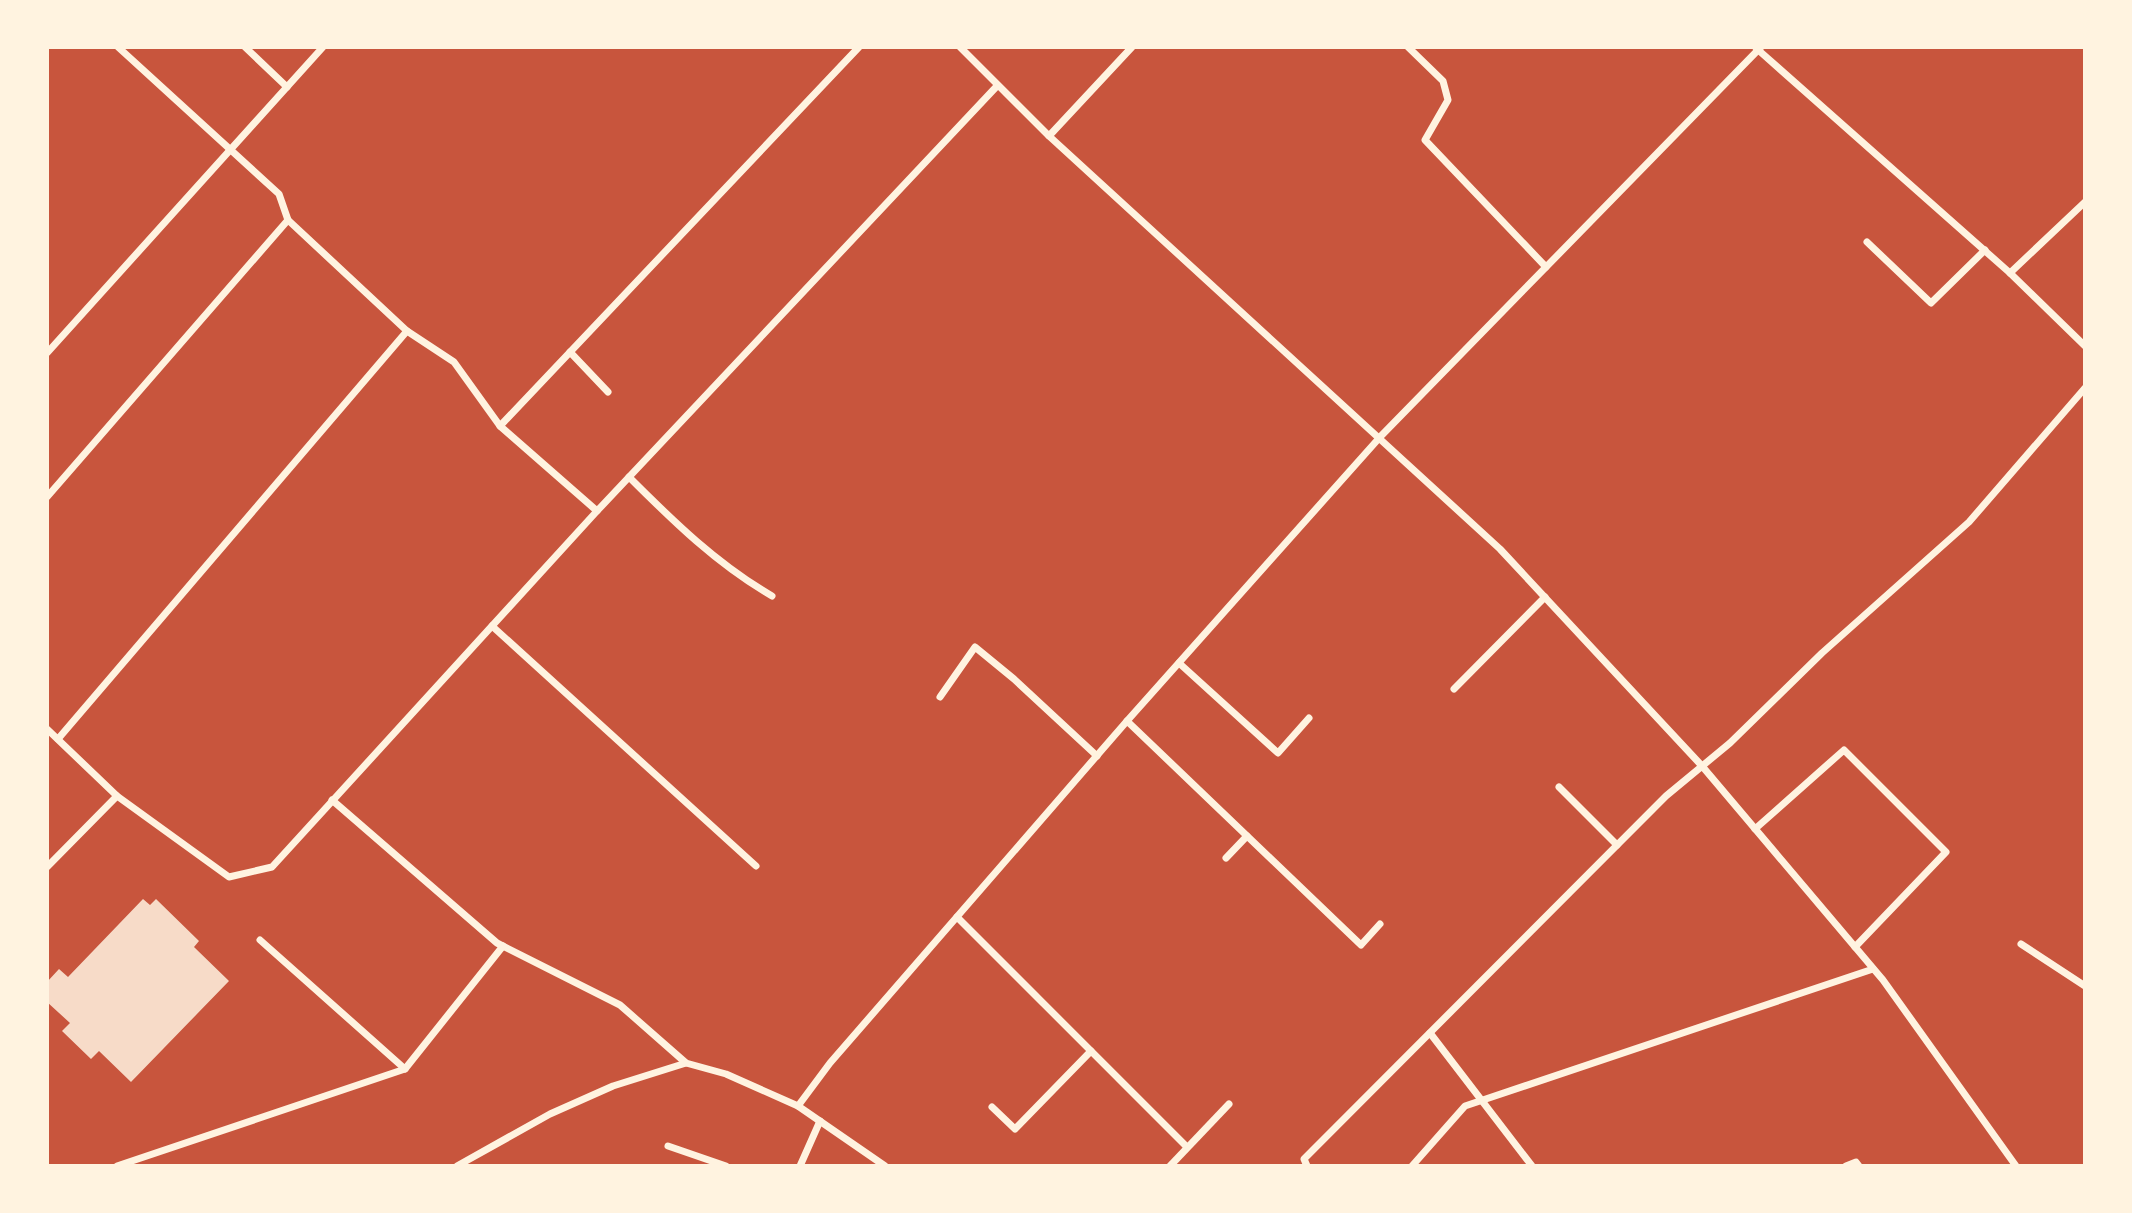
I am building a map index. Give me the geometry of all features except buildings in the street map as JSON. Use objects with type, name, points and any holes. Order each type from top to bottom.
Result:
[{"type":"street","points":[[118,47],[279,194],[288,220],[407,331],[454,362],[500,426],[597,511]]},
{"type":"street","points":[[244,47],[287,88]]},
{"type":"street","points":[[47,354],[323,47]]},
{"type":"street","points":[[500,426],[859,47]]},
{"type":"street","points":[[960,47],[1049,136],[1381,436],[1500,549],[1702,766],[1855,947],[2015,1166]]},
{"type":"street","points":[[1049,136],[1132,47]]},
{"type":"street","points":[[1408,47],[1443,81],[1448,100],[1425,140],[1546,267]]},
{"type":"street","points":[[798,1106],[830,1063],[1127,721],[1381,436],[1758,48],[1985,250],[2085,346]]},
{"type":"street","points":[[47,729],[117,796],[229,877],[272,867],[597,511],[998,86]]},
{"type":"street","points":[[2010,273],[2085,202]]},
{"type":"street","points":[[47,497],[288,220]]},
{"type":"street","points":[[1867,242],[1931,303],[1985,250]]},
{"type":"street","points":[[58,739],[407,331]]},
{"type":"street","points":[[570,352],[608,392]]},
{"type":"street","points":[[1307,1166],[1304,1159],[1666,796],[1969,522],[2085,388]]},
{"type":"street","points":[[629,477],[682,530],[736,575],[772,596]]},
{"type":"street","points":[[1454,689],[1545,597]]},
{"type":"street","points":[[492,626],[756,866]]},
{"type":"street","points":[[940,697],[975,647],[1014,679],[1097,756]]},
{"type":"street","points":[[1179,663],[1278,753],[1309,718]]},
{"type":"street","points":[[1127,721],[1361,945],[1380,923]]},
{"type":"street","points":[[1755,829],[1844,751],[1946,852],[1855,947]]},
{"type":"street","points":[[1559,787],[1618,845]]},
{"type":"street","points":[[47,867],[117,796]]},
{"type":"street","points":[[332,800],[503,946],[620,1006],[686,1063],[726,1074],[798,1106],[885,1166]]},
{"type":"street","points":[[1226,858],[1247,836]]},
{"type":"street","points":[[957,917],[1187,1147]]},
{"type":"street","points":[[260,940],[405,1069]]},
{"type":"street","points":[[2021,944],[2085,986]]},
{"type":"street","points":[[117,1166],[405,1069],[503,946]]},
{"type":"street","points":[[1412,1166],[1465,1107],[1873,969]]},
{"type":"street","points":[[1430,1033],[1532,1166]]},
{"type":"street","points":[[992,1107],[1015,1129],[1091,1051]]},
{"type":"street","points":[[457,1166],[550,1114],[601,1091],[686,1063]]},
{"type":"street","points":[[1170,1166],[1228,1104]]},
{"type":"street","points":[[800,1166],[820,1121]]},
{"type":"street","points":[[668,1146],[726,1166]]},
{"type":"street","points":[[1846,1166],[1856,1162],[1859,1166]]}]
